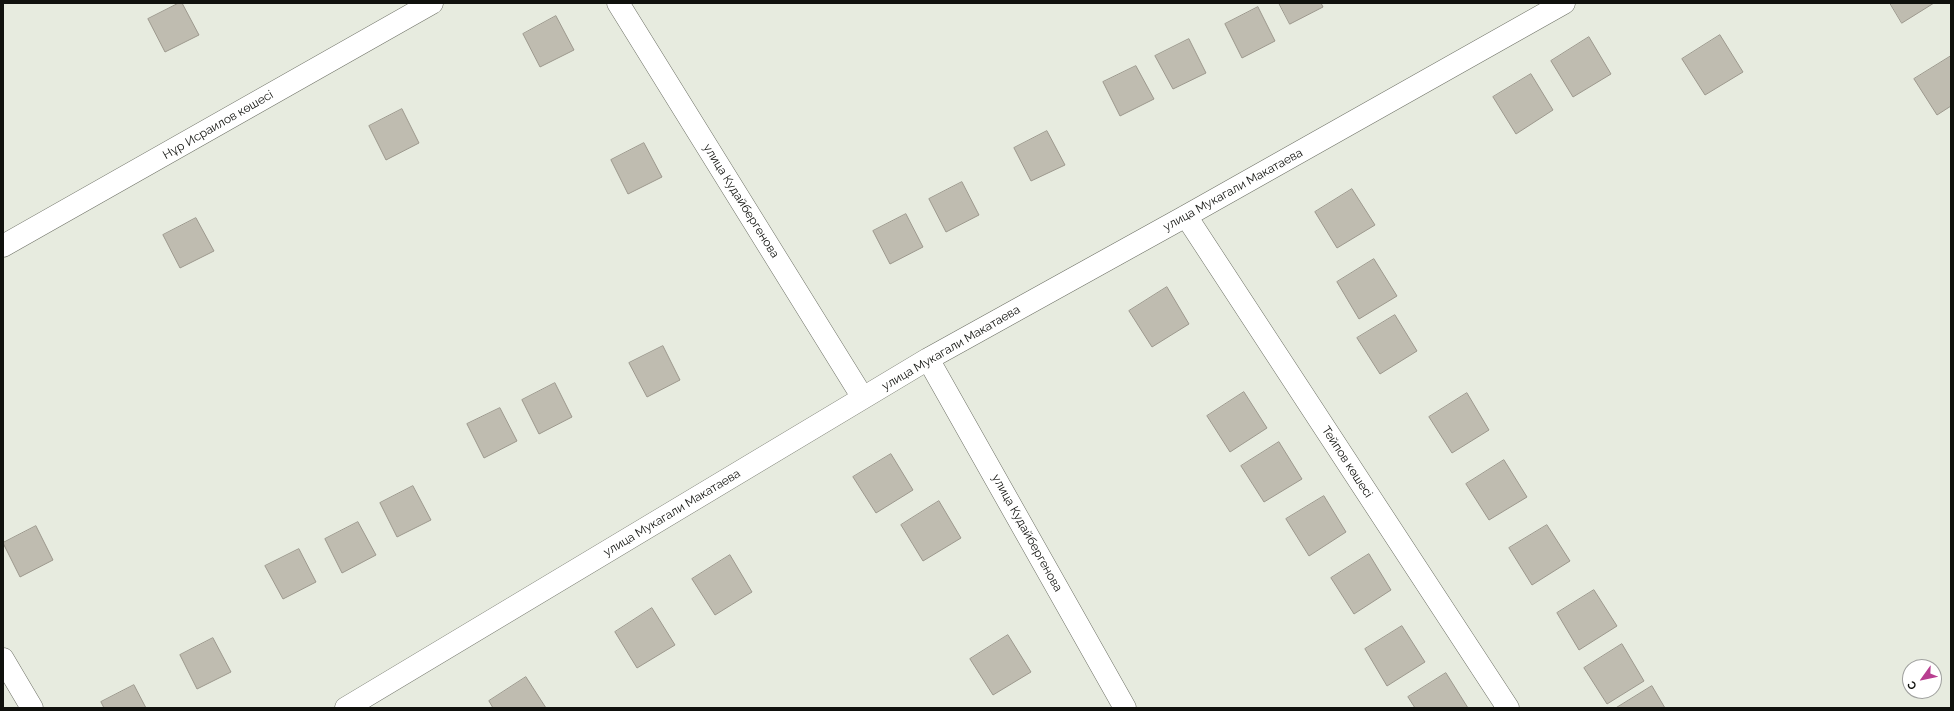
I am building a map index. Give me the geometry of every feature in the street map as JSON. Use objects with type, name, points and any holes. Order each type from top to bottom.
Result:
[{"type":"street","name":"Нұр Исраилов көшесі","points":[[3,246],[432,3]]},
{"type":"street","name":"улица Кудайбергенова","points":[[618,3],[863,398]]},
{"type":"street","name":"улица Мукагали Макатаева","points":[[346,708],[928,359],[1186,216],[1564,3]]},
{"type":"street","name":"Тейпов көшесі","points":[[1186,216],[1508,708]]},
{"type":"street","name":"улица Кудайбергенова","points":[[928,359],[1126,708]]},
{"type":"street","points":[[3,659],[32,708]]},
{"type":"building","points":[[179,3],[182,3],[199,35],[165,52],[148,19]]},
{"type":"building","points":[[1279,3],[1321,3],[1323,7],[1290,24]]},
{"type":"building","points":[[1890,3],[1934,3],[1902,23]]},
{"type":"building","points":[[1258,7],[1275,41],[1242,58],[1225,24]]},
{"type":"building","points":[[556,16],[574,50],[540,67],[523,34]]},
{"type":"building","points":[[1720,35],[1743,72],[1705,95],[1682,59]]},
{"type":"building","points":[[1589,37],[1611,74],[1573,97],[1551,61]]},
{"type":"building","points":[[1189,39],[1206,73],[1173,89],[1155,56]]},
{"type":"building","points":[[1951,56],[1951,106],[1937,115],[1914,79]]},
{"type":"building","points":[[1136,66],[1154,99],[1120,116],[1103,82]]},
{"type":"building","points":[[1531,74],[1553,110],[1516,134],[1493,97]]},
{"type":"building","points":[[402,109],[419,143],[386,160],[369,126]]},
{"type":"building","points":[[1047,131],[1065,165],[1031,181],[1014,148]]},
{"type":"building","points":[[644,143],[662,177],[628,194],[611,160]]},
{"type":"building","points":[[962,182],[979,215],[946,232],[929,199]]},
{"type":"building","points":[[1352,189],[1375,225],[1337,248],[1315,212]]},
{"type":"building","points":[[906,214],[923,247],[890,264],[873,231]]},
{"type":"building","points":[[196,218],[214,251],[180,268],[163,235]]},
{"type":"building","points":[[1374,259],[1397,296],[1359,319],[1337,282]]},
{"type":"building","points":[[1167,287],[1189,324],[1152,347],[1129,311]]},
{"type":"building","points":[[1395,315],[1417,351],[1380,374],[1357,338]]},
{"type":"building","points":[[663,346],[680,380],[647,397],[629,363]]},
{"type":"building","points":[[555,383],[572,417],[539,434],[522,400]]},
{"type":"building","points":[[1244,392],[1267,428],[1230,452],[1207,416]]},
{"type":"building","points":[[1467,393],[1489,430],[1452,453],[1429,417]]},
{"type":"building","points":[[500,408],[517,441],[484,458],[467,424]]},
{"type":"building","points":[[1279,442],[1302,479],[1264,502],[1241,466]]},
{"type":"building","points":[[891,454],[913,490],[876,513],[853,477]]},
{"type":"building","points":[[1504,460],[1527,497],[1489,520],[1466,484]]},
{"type":"building","points":[[413,486],[431,520],[397,537],[380,503]]},
{"type":"building","points":[[1324,496],[1346,532],[1309,556],[1286,519]]},
{"type":"building","points":[[939,501],[961,538],[923,561],[901,525]]},
{"type":"building","points":[[358,522],[376,555],[342,573],[325,539]]},
{"type":"building","points":[[1547,525],[1570,561],[1532,585],[1509,548]]},
{"type":"building","points":[[36,526],[53,560],[20,577],[3,543]]},
{"type":"building","points":[[299,549],[316,582],[283,599],[265,566]]},
{"type":"building","points":[[1369,554],[1391,590],[1354,614],[1331,578]]},
{"type":"building","points":[[730,555],[752,592],[715,615],[692,579]]},
{"type":"building","points":[[1594,590],[1617,626],[1579,650],[1557,613]]},
{"type":"building","points":[[652,608],[675,645],[637,668],[615,632]]},
{"type":"building","points":[[1402,626],[1425,662],[1387,686],[1365,649]]},
{"type":"building","points":[[1008,635],[1031,672],[993,695],[970,659]]},
{"type":"building","points":[[213,638],[231,672],[197,689],[180,655]]},
{"type":"building","points":[[1622,644],[1644,681],[1607,704],[1584,668]]},
{"type":"building","points":[[1446,673],[1468,708],[1415,708],[1408,697]]},
{"type":"building","points":[[526,677],[546,708],[493,708],[489,701]]},
{"type":"building","points":[[134,685],[146,708],[104,708],[101,702]]},
{"type":"building","points":[[1652,686],[1665,708],[1616,708]]}]
